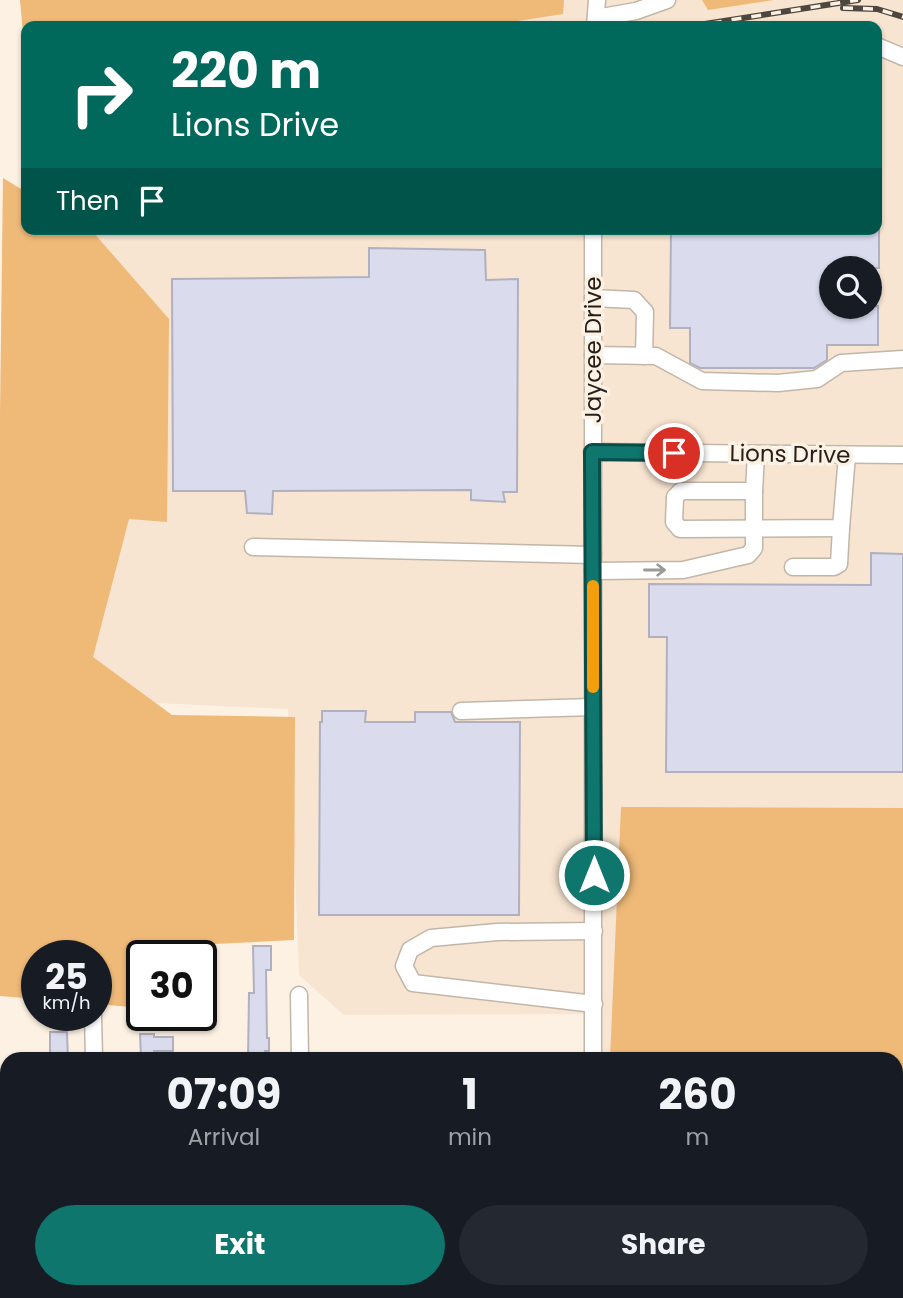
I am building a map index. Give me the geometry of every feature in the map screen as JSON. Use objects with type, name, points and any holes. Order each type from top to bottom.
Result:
[{"type":"street","points":[[595,21],[597,0]]},
{"type":"street","points":[[599,21],[667,0]]},
{"type":"street","points":[[882,48],[903,57]]},
{"type":"street","name":"Jaycee Drive","points":[[593,235],[593,1052]]},
{"type":"street","points":[[593,298],[634,300],[645,313],[644,356]]},
{"type":"street","points":[[593,355],[656,356],[702,381],[778,383],[817,379],[841,363],[903,359]]},
{"type":"street","name":"Lions Drive","points":[[592,452],[903,455]]},
{"type":"street","points":[[253,547],[593,563],[683,570],[748,555],[754,548],[756,454]]},
{"type":"street","points":[[793,567],[834,567],[838,564],[847,455]]},
{"type":"street","points":[[754,491],[681,491],[675,497],[674,522],[680,529],[841,528]]},
{"type":"street","points":[[461,711],[593,707]]},
{"type":"street","points":[[594,931],[497,932],[431,938],[410,950],[404,967],[413,983],[594,1004]]},
{"type":"street","points":[[299,996],[299,1052]]},
{"type":"street","points":[[93,1031],[94,1052]]},
{"type":"shaded area","points":[[20,0],[564,0],[563,14],[518,21],[22,21]]},
{"type":"shaded area","points":[[535,0],[903,0],[903,1052],[598,1052],[598,1014],[344,1015],[299,975],[288,709],[153,703],[80,706],[69,235],[882,235],[882,21],[391,21]]},
{"type":"shaded area","points":[[702,0],[774,0],[708,10]]},
{"type":"shaded area","points":[[3,178],[21,189],[21,235],[96,235],[169,319],[167,522],[129,519],[93,657],[172,715],[295,717],[294,940],[217,944],[217,940],[126,940],[126,1007],[112,1005],[112,940],[21,940],[21,998],[0,996],[0,415]]},
{"type":"shaded area","points":[[621,807],[903,808],[903,1052],[610,1052]]},
{"type":"building","points":[[671,235],[879,235],[879,256],[819,256],[819,319],[878,319],[878,345],[827,345],[827,360],[814,368],[700,368],[690,363],[690,328],[670,328]]},
{"type":"building","points":[[369,248],[485,250],[486,280],[518,279],[517,492],[503,492],[505,502],[471,500],[471,490],[273,491],[272,514],[247,513],[245,491],[173,491],[172,279],[369,277]]},
{"type":"building","points":[[871,553],[903,554],[903,772],[666,772],[667,637],[649,637],[649,584],[871,585]]},
{"type":"building","points":[[322,711],[366,711],[365,722],[415,722],[415,712],[451,712],[455,722],[520,722],[519,915],[319,915]]},
{"type":"building","points":[[253,946],[271,946],[271,970],[266,970],[269,1051],[265,1052],[248,1052],[249,993],[254,993]]},
{"type":"building","points":[[50,1032],[67,1032],[68,1052],[50,1052]]},
{"type":"building","points":[[140,1034],[173,1037],[173,1051],[141,1052]]},
{"type":"railway","points":[[724,21],[858,0]]},
{"type":"railway","points":[[843,8],[877,9],[903,17]]},
{"type":"slow traffic","points":[[593,586],[593,687]]},
{"type":"route","points":[[594,875],[592,452],[674,453]]}]
